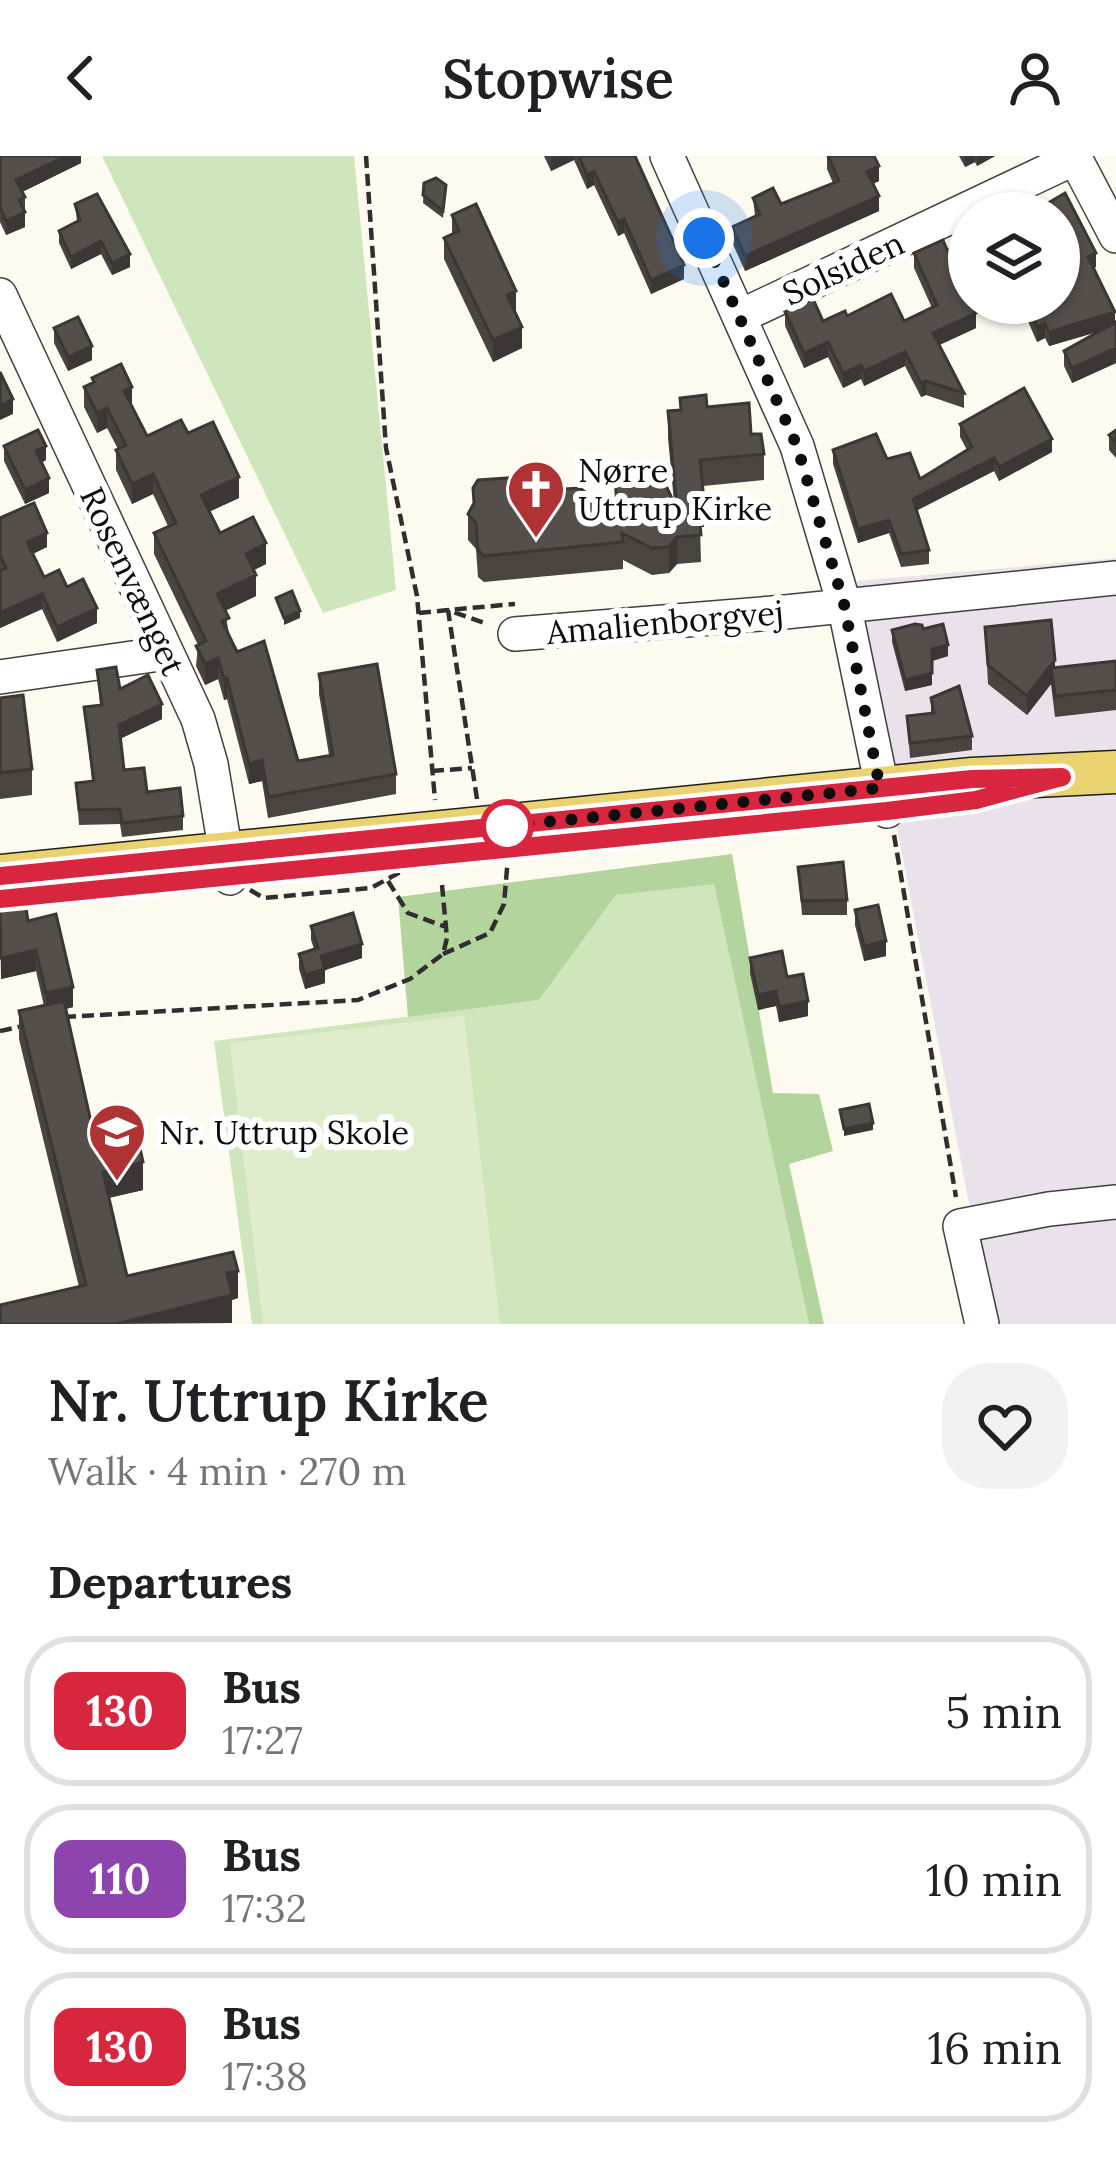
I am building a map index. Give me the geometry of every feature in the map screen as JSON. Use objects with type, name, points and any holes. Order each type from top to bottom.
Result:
[{"type":"main road","points":[[0,876],[228,867],[434,872],[508,851],[884,800],[972,779],[1116,772]]},
{"type":"main road","points":[[0,899],[228,867],[884,800]]},
{"type":"street","points":[[667,156],[797,446],[844,604],[884,800]]},
{"type":"street","name":"Solsiden","points":[[741,316],[1075,157],[1116,236]]},
{"type":"street","name":"Rosenvænget","points":[[0,295],[198,719],[211,764],[228,867]]},
{"type":"street","name":"Amalienborgvej","points":[[515,634],[1116,578]]},
{"type":"street","points":[[0,677],[167,653]]},
{"type":"street","points":[[982,1324],[960,1226],[1116,1202]]},
{"type":"path","points":[[366,156],[386,448],[417,596],[437,810]]},
{"type":"path","name":"Amalienborgvej","points":[[419,613],[448,610],[515,634]]},
{"type":"path","points":[[432,771],[472,768]]},
{"type":"path","points":[[884,800],[898,851],[960,1226]]},
{"type":"path","points":[[44,1022],[358,1000],[410,979],[443,954],[490,934],[504,904],[508,851]]},
{"type":"path","points":[[228,867],[264,898],[371,888],[387,879],[434,872],[446,926],[443,954]]},
{"type":"path","points":[[387,879],[408,913],[446,926]]},
{"type":"path","points":[[0,1031],[22,1027]]},
{"type":"shaded area","points":[[1116,558],[1116,1324],[992,1324],[898,833],[857,581]]},
{"type":"green space","points":[[102,156],[354,156],[396,590],[323,613]]},
{"type":"green space","points":[[732,854],[773,1093],[819,1094],[833,1151],[789,1164],[824,1324],[809,1324],[714,884],[616,895],[539,1000],[408,1017],[398,897]]},
{"type":"green space","points":[[714,883],[809,1324],[252,1324],[214,1041],[539,1000],[616,895]]},
{"type":"green space","points":[[464,1016],[500,1324],[263,1324],[230,1043]]},
{"type":"building","points":[[0,156],[66,156],[16,180],[25,197],[19,200],[25,212],[6,221],[0,207]]},
{"type":"building","points":[[579,156],[635,156],[684,265],[651,280],[624,219],[618,222],[594,171],[587,175]]},
{"type":"building","points":[[828,156],[874,156],[879,166],[867,172],[879,196],[745,256],[732,227],[760,214],[753,198],[773,188],[781,204],[839,181]]},
{"type":"building","points":[[436,178],[446,185],[443,211],[423,195],[424,183]]},
{"type":"building","points":[[97,194],[130,254],[112,263],[101,241],[71,257],[59,231],[80,220],[75,204]]},
{"type":"building","points":[[476,204],[516,291],[507,295],[522,327],[493,340],[444,238],[459,231],[452,215]]},
{"type":"building","points":[[1080,222],[1096,253],[1088,257],[1115,312],[1080,323]]},
{"type":"building","points":[[943,240],[948,250],[948,324],[952,324],[933,333],[964,393],[921,383],[905,352],[864,371],[861,365],[843,373],[828,342],[804,353],[785,312],[813,299],[823,321],[845,311],[847,316],[891,294],[904,321],[937,305],[914,253]]},
{"type":"building","points":[[78,317],[92,346],[68,357],[54,328]]},
{"type":"building","points":[[1116,322],[1116,348],[1072,368],[1064,351]]},
{"type":"building","points":[[1045,324],[1075,324],[1049,332]]},
{"type":"building","points":[[121,364],[132,387],[124,391],[147,436],[181,420],[188,433],[213,422],[239,477],[201,495],[220,533],[253,517],[266,543],[246,554],[256,575],[217,594],[229,618],[222,621],[237,652],[264,641],[298,761],[333,755],[319,674],[377,664],[396,774],[268,797],[262,760],[249,764],[227,678],[218,658],[205,664],[196,646],[206,641],[154,533],[176,523],[153,474],[132,484],[116,450],[126,445],[107,408],[97,413],[84,387]]},
{"type":"building","points":[[0,372],[13,399],[0,406]]},
{"type":"building","points":[[1024,388],[1052,439],[999,467],[994,458],[913,499],[929,550],[901,554],[889,520],[858,529],[833,450],[876,434],[887,459],[910,453],[920,479],[972,447],[960,424]]},
{"type":"building","points":[[706,395],[707,407],[749,403],[751,434],[761,434],[764,454],[700,460],[701,535],[677,537],[669,547],[652,548],[622,533],[623,542],[484,556],[478,550],[476,523],[468,514],[478,480],[553,480],[564,489],[580,488],[618,518],[615,479],[661,475],[677,509],[668,411],[681,410],[680,398]]},
{"type":"building","points":[[38,430],[46,446],[36,451],[49,478],[25,490],[4,446]]},
{"type":"building","points":[[34,503],[47,533],[27,542],[44,577],[59,570],[67,587],[83,579],[97,608],[57,627],[42,594],[0,613],[0,571],[6,568],[0,555],[0,518]]},
{"type":"building","points":[[292,591],[300,611],[284,618],[276,598]]},
{"type":"building","points":[[1051,620],[1055,660],[1027,696],[988,665],[985,627]]},
{"type":"building","points":[[915,624],[923,629],[943,624],[948,645],[932,649],[932,673],[905,680],[892,630]]},
{"type":"building","points":[[1116,661],[1116,690],[1055,696],[1051,668]]},
{"type":"building","points":[[116,667],[120,689],[148,675],[162,704],[119,725],[124,770],[144,768],[147,792],[180,788],[183,816],[122,823],[120,809],[79,810],[76,783],[94,781],[84,707],[102,705],[97,670]]},
{"type":"building","points":[[959,686],[972,736],[910,743],[907,716],[934,713],[931,698]]},
{"type":"building","points":[[23,695],[32,769],[0,773],[0,698]]},
{"type":"building","points":[[843,862],[847,900],[802,901],[798,867]]},
{"type":"building","points":[[878,905],[886,941],[864,946],[855,910]]},
{"type":"building","points":[[26,908],[28,921],[56,914],[73,987],[46,993],[36,950],[1,958],[0,911]]},
{"type":"building","points":[[353,913],[362,944],[321,956],[325,969],[305,975],[299,954],[318,948],[311,926]]},
{"type":"building","points":[[782,951],[787,977],[803,974],[808,1001],[779,1007],[776,991],[758,995],[750,958]]},
{"type":"building","points":[[64,1001],[93,1131],[134,1121],[143,1162],[103,1172],[127,1276],[233,1252],[238,1271],[227,1273],[232,1295],[116,1324],[0,1324],[0,1305],[86,1285],[19,1011]]},
{"type":"building","points":[[869,1104],[873,1123],[844,1129],[840,1110]]},
{"type":"bus line","name":"130","points":[[0,876],[972,779],[1062,777],[976,800],[887,811],[0,899]]},
{"type":"place","name":"Nørre Uttrup Kirke","points":[[536,540]]},
{"type":"place","name":"Nr. Uttrup Skole","points":[[117,1183]]},
{"type":"route","points":[[507,826],[880,788],[844,604],[797,446],[704,238]]}]
